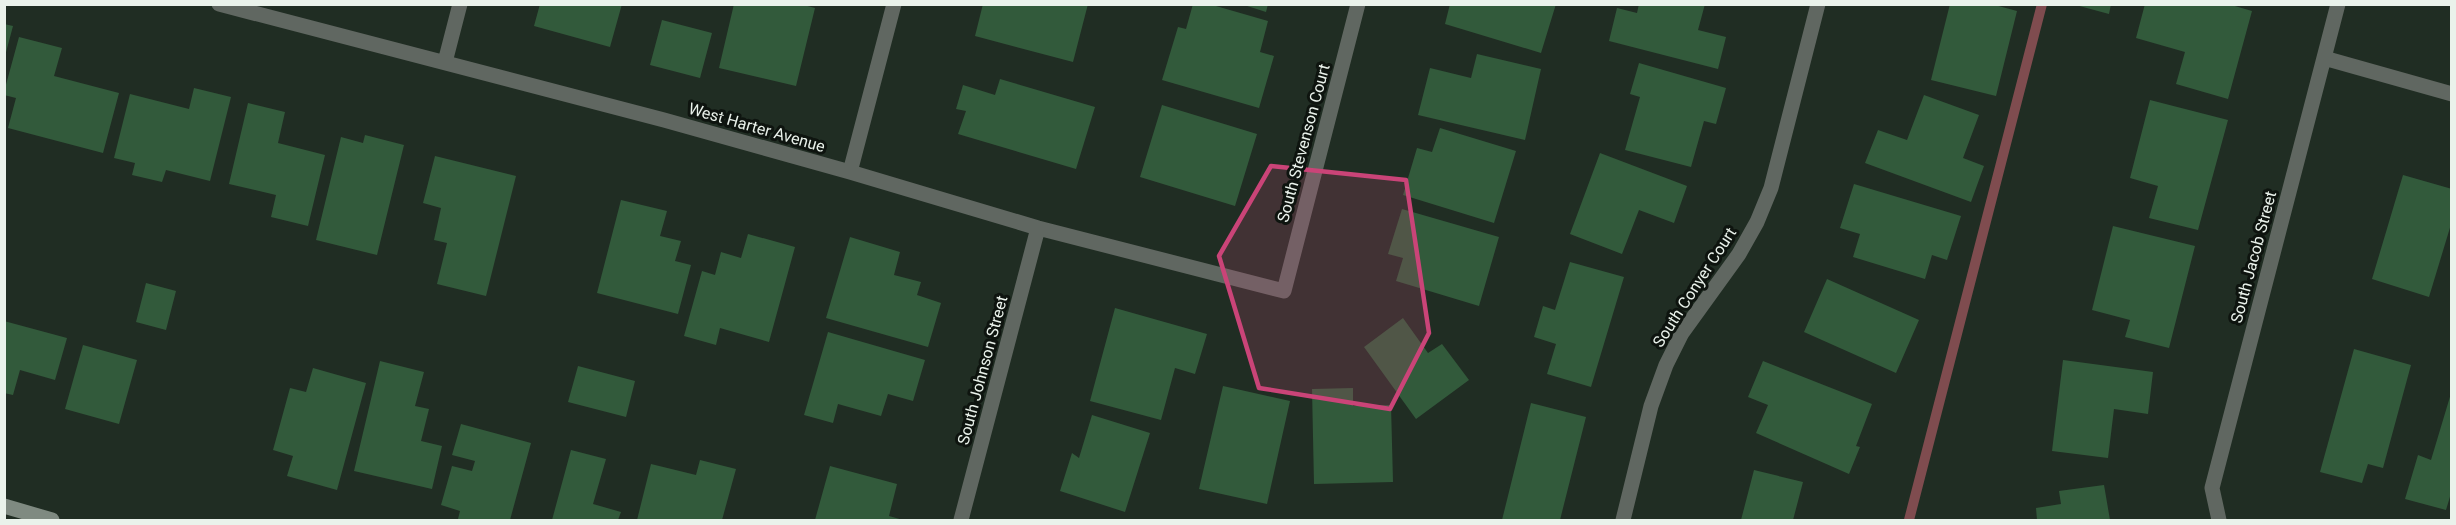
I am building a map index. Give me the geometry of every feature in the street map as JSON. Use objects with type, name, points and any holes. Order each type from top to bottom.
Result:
[{"type":"main road","points":[[4,506],[52,520]]},
{"type":"street","name":"West Harter Avenue","points":[[219,4],[445,62],[850,172],[1038,228],[1284,291]]},
{"type":"street","points":[[445,62],[460,4]]},
{"type":"street","points":[[850,172],[894,4]]},
{"type":"street","name":"South Stevenson Court","points":[[1284,291],[1358,4]]},
{"type":"street","name":"South Conyer Court","points":[[1623,520],[1651,406],[1666,365],[1682,333],[1739,254],[1757,222],[1771,188],[1818,4]]},
{"type":"street","name":"South Jacob Street","points":[[2218,520],[2211,488],[2338,4]]},
{"type":"street","points":[[2324,58],[2451,94]]},
{"type":"street","name":"South Johnson Street","points":[[961,520],[1038,228]]},
{"type":"highlighted area","points":[[1271,166],[1406,180],[1429,333],[1390,409],[1259,388],[1219,256]]},
{"type":"building","points":[[540,4],[622,4],[610,47],[534,26]]},
{"type":"building","points":[[734,4],[800,4],[815,8],[796,86],[719,68]]},
{"type":"building","points":[[983,4],[1088,4],[1073,62],[975,36]]},
{"type":"building","points":[[1193,4],[1209,4],[1268,21],[1260,52],[1274,56],[1259,108],[1162,80],[1178,27],[1186,29]]},
{"type":"building","points":[[1241,4],[1268,4],[1266,12]]},
{"type":"building","points":[[1450,4],[1556,4],[1541,53],[1445,24]]},
{"type":"building","points":[[1639,4],[1705,4],[1698,30],[1726,37],[1718,69],[1609,41],[1617,8],[1637,13]]},
{"type":"building","points":[[1950,4],[1991,4],[2017,11],[1996,96],[1931,80]]},
{"type":"building","points":[[2072,4],[2111,4],[2109,14]]},
{"type":"building","points":[[2145,4],[2228,4],[2252,11],[2228,99],[2176,84],[2185,52],[2136,38]]},
{"type":"building","points":[[662,20],[712,33],[700,78],[650,65]]},
{"type":"building","points":[[4,24],[13,26],[5,56],[4,56]]},
{"type":"building","points":[[19,37],[62,48],[54,76],[119,93],[103,153],[8,128],[16,98],[4,95],[4,92]]},
{"type":"building","points":[[1477,54],[1541,69],[1525,140],[1418,115],[1430,68],[1471,78]]},
{"type":"building","points":[[1639,63],[1726,88],[1716,124],[1704,121],[1691,167],[1625,150],[1640,97],[1630,94]]},
{"type":"building","points":[[1000,79],[1095,107],[1076,169],[958,134],[966,111],[956,109],[963,85],[995,95]]},
{"type":"building","points":[[194,88],[231,97],[210,181],[166,170],[162,182],[132,175],[135,163],[114,158],[130,94],[189,109]]},
{"type":"building","points":[[1924,95],[1979,115],[1963,158],[1984,166],[1971,202],[1865,163],[1878,130],[1907,140]]},
{"type":"building","points":[[2150,100],[2228,120],[2198,230],[2149,218],[2158,186],[2130,178]]},
{"type":"building","points":[[248,103],[285,112],[278,143],[325,155],[308,226],[271,217],[276,195],[229,184]]},
{"type":"building","points":[[1162,105],[1257,134],[1235,206],[1140,177]]},
{"type":"building","points":[[1440,128],[1516,151],[1494,223],[1403,195],[1417,148],[1432,152]]},
{"type":"building","points":[[365,135],[404,145],[377,255],[316,240],[341,137],[363,143]]},
{"type":"building","points":[[1600,153],[1687,186],[1674,223],[1639,210],[1622,254],[1570,234]]},
{"type":"building","points":[[435,156],[516,176],[486,296],[437,284],[447,243],[434,240],[441,208],[423,203]]},
{"type":"building","points":[[2403,175],[2452,189],[2452,221],[2429,297],[2372,279]]},
{"type":"building","points":[[1854,184],[1961,216],[1947,260],[1932,255],[1925,279],[1853,257],[1860,234],[1840,228]]},
{"type":"building","points":[[621,200],[667,211],[660,236],[681,241],[675,261],[691,265],[678,314],[597,293]]},
{"type":"building","points":[[1402,209],[1499,237],[1479,306],[1396,281],[1403,258],[1388,254]]},
{"type":"building","points":[[2113,226],[2195,246],[2169,348],[2125,337],[2130,320],[2092,310]]},
{"type":"building","points":[[748,234],[795,247],[769,342],[720,328],[716,345],[684,336],[702,271],[715,275],[721,252],[741,258]]},
{"type":"building","points":[[850,237],[900,252],[894,275],[921,282],[917,295],[941,303],[928,347],[826,318]]},
{"type":"building","points":[[1570,262],[1624,277],[1591,387],[1547,374],[1556,344],[1534,337],[1543,306],[1555,310]]},
{"type":"building","points":[[1827,279],[1919,320],[1896,373],[1804,332]]},
{"type":"building","points":[[146,283],[176,291],[166,330],[136,322]]},
{"type":"building","points":[[1115,308],[1207,334],[1195,374],[1175,368],[1161,420],[1090,401]]},
{"type":"building","points":[[1403,318],[1428,353],[1442,344],[1469,380],[1416,419],[1364,347]]},
{"type":"building","points":[[4,321],[67,338],[55,380],[20,370],[13,395],[4,393]]},
{"type":"building","points":[[828,332],[925,360],[913,401],[888,394],[881,416],[838,404],[833,423],[804,415]]},
{"type":"building","points":[[83,345],[137,360],[119,424],[65,409]]},
{"type":"building","points":[[2354,349],[2411,365],[2383,468],[2368,464],[2362,483],[2320,472]]},
{"type":"building","points":[[2063,360],[2153,372],[2148,414],[2114,409],[2108,458],[2052,451]]},
{"type":"building","points":[[380,361],[424,372],[415,406],[429,409],[421,441],[442,446],[432,489],[354,471]]},
{"type":"building","points":[[1763,361],[1872,404],[1856,446],[1860,447],[1849,474],[1756,433],[1768,405],[1748,397]]},
{"type":"building","points":[[578,366],[635,381],[626,417],[568,402]]},
{"type":"building","points":[[313,368],[366,383],[337,490],[287,476],[293,456],[273,450],[290,388],[306,392]]},
{"type":"building","points":[[1223,386],[1290,401],[1267,504],[1199,489]]},
{"type":"building","points":[[1353,388],[1353,406],[1391,405],[1393,482],[1314,484],[1312,389]]},
{"type":"building","points":[[2452,390],[2452,490],[2446,510],[2405,499],[2418,455],[2431,460]]},
{"type":"building","points":[[1531,403],[1586,417],[1560,520],[1502,520]]},
{"type":"building","points":[[1092,415],[1150,433],[1125,512],[1060,491],[1072,453],[1079,458]]},
{"type":"building","points":[[461,424],[531,443],[510,520],[458,519],[460,511],[441,505],[452,466],[472,471],[475,461],[452,455]]},
{"type":"building","points":[[571,450],[606,459],[593,504],[621,512],[618,520],[552,520]]},
{"type":"building","points":[[700,460],[736,469],[722,520],[637,520],[651,464],[696,475]]},
{"type":"building","points":[[830,466],[897,484],[889,516],[903,520],[815,520]]},
{"type":"building","points":[[1754,470],[1803,482],[1793,520],[1741,520]]},
{"type":"building","points":[[2104,485],[2110,520],[2037,520],[2036,508],[2061,504],[2059,491]]},
{"type":"waterway","points":[[1909,520],[2042,4]]}]
